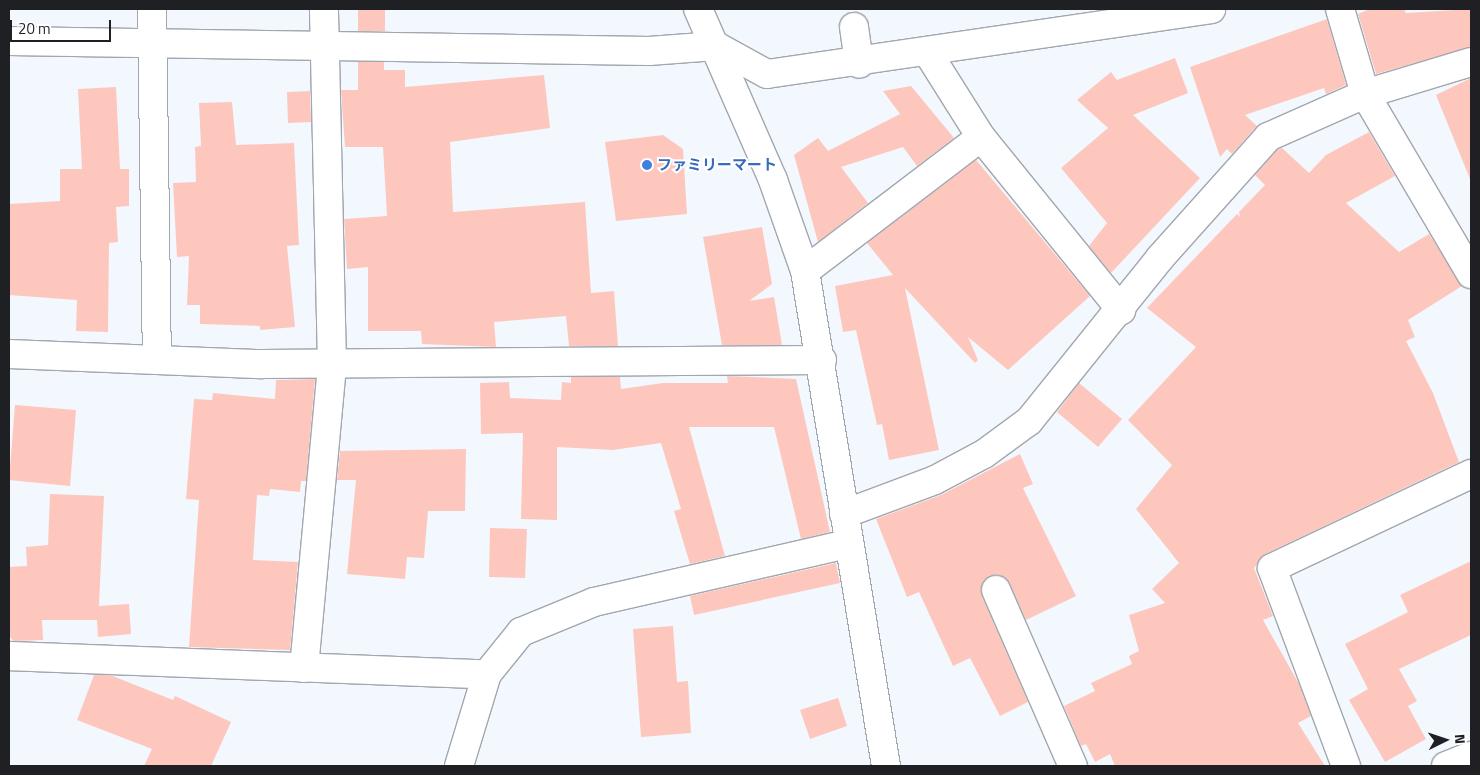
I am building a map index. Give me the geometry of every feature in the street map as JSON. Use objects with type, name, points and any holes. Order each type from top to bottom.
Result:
[{"type":"street","points":[[152,9],[157,360]]},
{"type":"street","points":[[304,668],[332,364],[324,9]]},
{"type":"street","points":[[698,9],[774,180],[805,271],[822,360],[848,544],[886,766]]},
{"type":"street","points":[[9,41],[649,51],[716,46],[767,74],[859,64],[1211,9]]},
{"type":"street","points":[[1340,9],[1365,94],[1471,274]]},
{"type":"street","points":[[854,27],[859,64]]},
{"type":"street","points":[[928,53],[982,137],[1121,310]]},
{"type":"street","points":[[844,514],[935,480],[984,454],[1029,421],[1268,137],[1365,94],[1471,62]]},
{"type":"street","points":[[805,271],[982,137]]},
{"type":"street","points":[[9,354],[332,364],[822,360]]},
{"type":"street","points":[[1346,766],[1272,568],[1471,474]]},
{"type":"street","points":[[459,766],[487,674],[521,632],[547,618],[668,584],[848,544]]},
{"type":"street","points":[[996,590],[1072,766]]},
{"type":"street","points":[[9,656],[487,674]]},
{"type":"street","points":[[1446,766],[1471,756]]},
{"type":"building","points":[[358,9],[385,9],[385,31],[358,31]]},
{"type":"building","points":[[1370,9],[1404,9],[1406,13],[1471,9],[1471,47],[1376,74],[1358,14]]},
{"type":"building","points":[[1327,19],[1346,85],[1326,94],[1324,88],[1245,115],[1257,126],[1232,154],[1227,149],[1220,157],[1190,67]]},
{"type":"building","points":[[1175,58],[1188,93],[1133,115],[1200,178],[1111,273],[1089,246],[1107,223],[1061,168],[1108,128],[1077,100],[1111,72],[1117,80]]},
{"type":"building","points":[[358,62],[384,62],[384,70],[405,70],[405,87],[544,75],[550,128],[450,142],[453,212],[585,202],[591,293],[614,291],[618,346],[569,346],[566,316],[494,322],[496,347],[422,344],[421,331],[368,331],[368,267],[347,269],[344,219],[387,216],[383,147],[345,147],[341,90],[358,90]]},
{"type":"building","points":[[1471,78],[1471,179],[1470,179],[1436,95]]},
{"type":"building","points":[[911,86],[954,138],[917,166],[903,147],[841,167],[868,203],[818,242],[794,155],[818,138],[828,151],[900,114],[883,91]]},
{"type":"building","points":[[116,87],[120,169],[129,169],[129,206],[116,207],[118,242],[109,243],[108,332],[76,331],[77,300],[9,295],[9,204],[60,201],[60,169],[82,169],[78,89]]},
{"type":"building","points":[[310,91],[311,122],[288,123],[287,92]]},
{"type":"building","points":[[232,102],[236,145],[294,143],[299,245],[287,246],[295,327],[260,330],[260,326],[200,324],[200,305],[187,305],[189,256],[177,257],[173,183],[196,182],[195,147],[201,146],[199,103]]},
{"type":"building","points":[[1369,132],[1395,176],[1346,203],[1399,252],[1429,234],[1462,286],[1408,320],[1415,337],[1406,341],[1433,393],[1459,462],[1265,554],[1254,568],[1273,616],[1263,620],[1299,684],[1311,716],[1298,723],[1325,766],[1115,766],[1110,754],[1095,762],[1086,744],[1081,746],[1064,706],[1095,691],[1091,683],[1132,664],[1129,656],[1139,651],[1129,615],[1165,603],[1152,589],[1179,563],[1136,509],[1172,465],[1128,420],[1196,347],[1147,308],[1237,214],[1240,217],[1239,212],[1265,185],[1255,175],[1277,150],[1282,148],[1309,173],[1326,155]]},
{"type":"building","points":[[663,135],[683,149],[687,214],[616,221],[605,142]]},
{"type":"building","points":[[976,160],[1090,296],[1008,370],[968,337],[978,360],[975,363],[905,288],[939,450],[889,460],[882,424],[877,425],[856,330],[843,332],[835,286],[893,275],[867,243]]},
{"type":"building","points":[[762,227],[772,284],[749,301],[774,297],[782,345],[722,345],[703,237]]},
{"type":"building","points":[[727,376],[796,379],[830,532],[801,539],[774,427],[689,427],[725,556],[690,564],[674,511],[681,509],[661,443],[613,450],[557,447],[557,520],[521,519],[523,433],[481,434],[480,383],[509,382],[510,398],[561,400],[562,382],[571,383],[571,377],[620,377],[621,389],[663,383],[728,383]]},
{"type":"building","points":[[315,379],[306,481],[301,481],[300,492],[270,489],[269,496],[257,495],[253,560],[298,562],[290,650],[189,647],[199,500],[186,499],[194,399],[212,400],[213,393],[275,399],[276,380]]},
{"type":"building","points":[[1079,383],[1122,419],[1098,447],[1057,412]]},
{"type":"building","points":[[15,405],[76,410],[70,486],[9,480]]},
{"type":"building","points":[[466,449],[465,511],[428,511],[424,558],[407,557],[405,579],[347,574],[356,480],[337,480],[340,451]]},
{"type":"building","points":[[1020,454],[1033,484],[1023,488],[1076,596],[1026,620],[1006,578],[997,574],[983,581],[982,596],[1028,702],[1000,716],[970,658],[953,666],[919,592],[907,597],[876,519],[941,495]]},
{"type":"building","points":[[50,494],[104,496],[99,606],[129,604],[131,634],[98,637],[97,620],[42,620],[43,640],[13,641],[9,635],[9,567],[27,566],[26,547],[48,545]]},
{"type":"building","points":[[490,528],[527,529],[525,578],[489,577]]},
{"type":"building","points":[[1471,561],[1471,635],[1399,669],[1417,701],[1408,706],[1426,739],[1385,762],[1349,700],[1368,689],[1345,644],[1408,612],[1400,595]]},
{"type":"building","points":[[836,563],[840,583],[694,615],[690,596]]},
{"type":"building","points":[[673,626],[677,682],[688,681],[691,733],[641,737],[633,629]]},
{"type":"building","points":[[94,675],[110,675],[173,700],[175,696],[231,722],[211,766],[144,766],[152,749],[77,720]]},
{"type":"building","points":[[838,698],[847,726],[810,739],[800,710]]},
{"type":"place","name":"ファミリーマート","points":[[647,165]]}]
